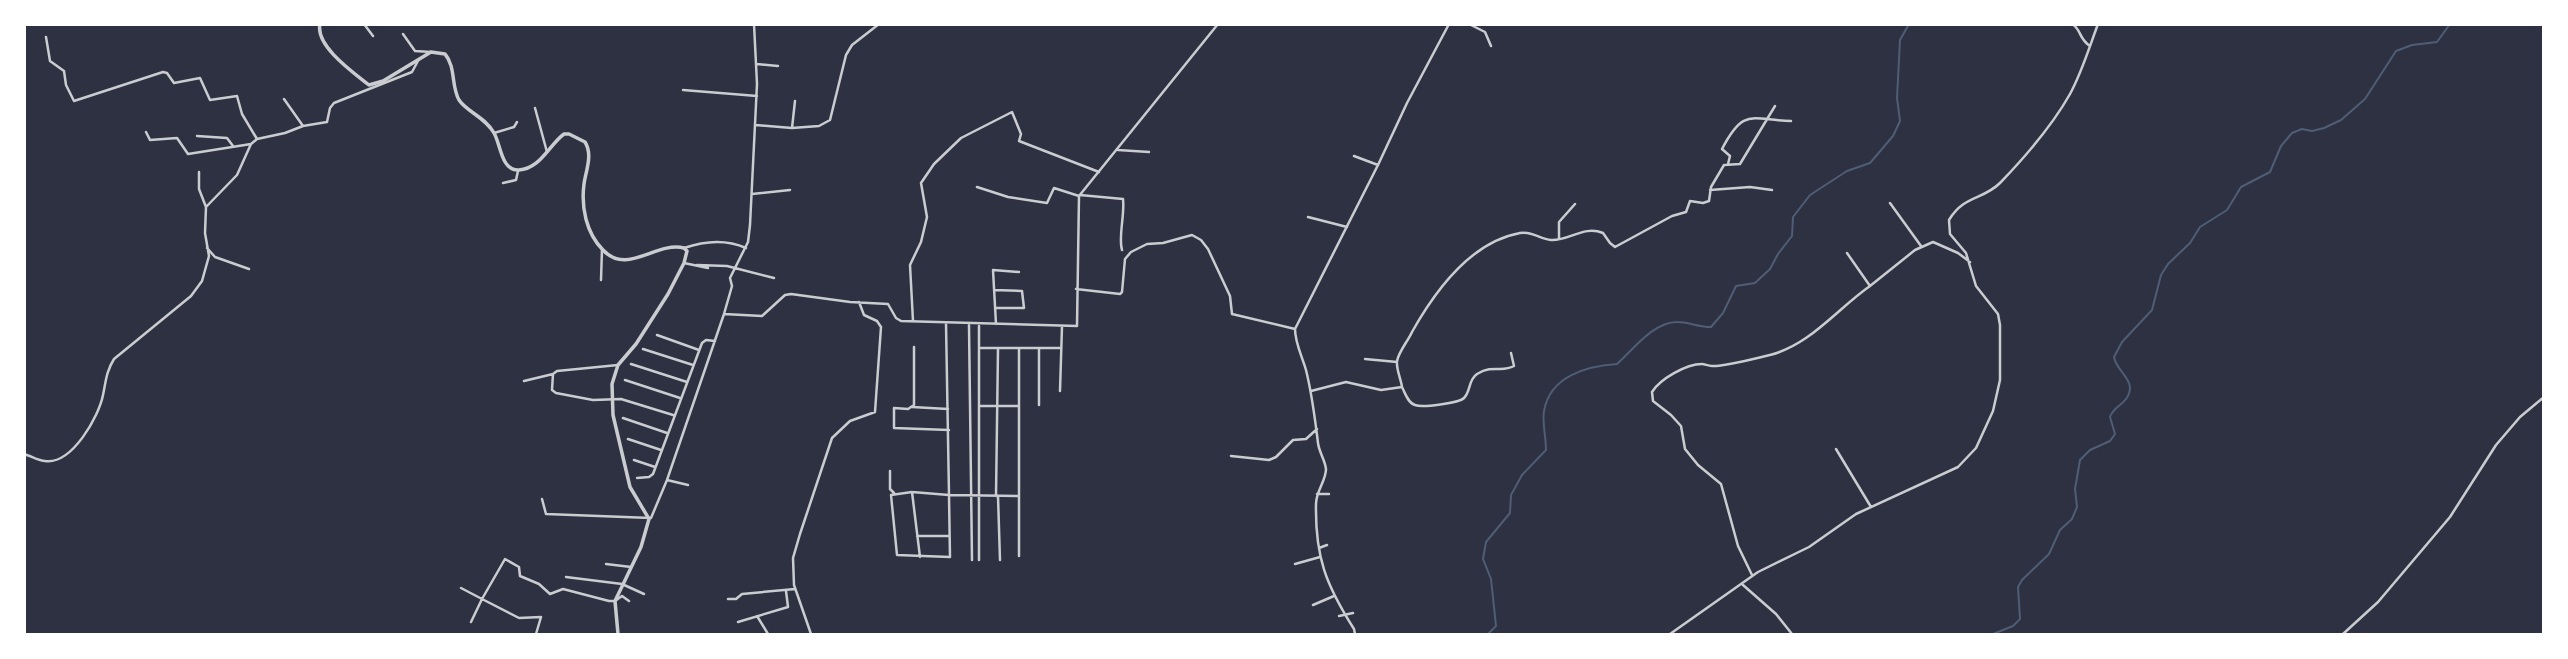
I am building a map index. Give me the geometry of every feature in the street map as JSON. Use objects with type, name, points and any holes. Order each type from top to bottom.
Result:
[{"type":"street","points":[[320,24],[323,40],[338,59],[369,85],[383,81],[432,52]]},
{"type":"street","points":[[364,24],[373,36]]},
{"type":"street","points":[[649,519],[667,480],[697,388],[716,342],[732,286],[730,278],[746,248],[750,225],[756,125],[757,64],[754,24]]},
{"type":"street","points":[[756,125],[792,128],[819,126],[830,120],[846,55],[852,45],[879,24]]},
{"type":"street","points":[[724,314],[762,316],[785,295],[791,293],[888,304],[896,318],[901,321],[1076,326],[1079,196],[1218,24]]},
{"type":"street","points":[[1355,635],[1351,623],[1334,596],[1320,557],[1316,525],[1317,494],[1326,472],[1318,445],[1311,391],[1295,338],[1295,329],[1449,24]]},
{"type":"street","points":[[1469,24],[1485,32],[1491,46]]},
{"type":"street","points":[[2071,24],[2077,28],[2082,40],[2090,46]]},
{"type":"street","points":[[1670,635],[1706,607],[1769,566],[1809,547],[1871,507],[1958,467],[1976,448],[1993,411],[2000,380],[2000,325],[1998,314],[1976,286],[1970,262],[1963,249],[1950,234],[1949,220],[1968,199],[1999,184],[2041,136],[2068,96],[2098,24]]},
{"type":"street","points":[[403,34],[415,51],[440,52],[449,58],[459,100],[487,122],[510,169],[518,171],[536,164],[564,134],[569,134],[587,145],[589,155],[583,206],[589,227],[601,249],[601,280]]},
{"type":"street","points":[[46,37],[50,61],[64,71],[66,86],[74,101],[163,72],[167,73],[174,83],[200,78],[210,100],[237,96],[240,110],[257,139]]},
{"type":"street","points":[[206,207],[237,175],[251,144],[257,139],[328,122],[330,108],[334,103],[412,72],[419,59]]},
{"type":"street","points":[[757,64],[778,66]]},
{"type":"street","points":[[682,90],[757,96]]},
{"type":"street","points":[[284,99],[303,126]]},
{"type":"street","points":[[792,128],[794,101]]},
{"type":"street","points":[[1728,164],[1740,164],[1775,106]]},
{"type":"street","points":[[535,108],[547,152]]},
{"type":"street","points":[[913,322],[910,265],[927,217],[920,183],[924,175],[961,138],[1012,113],[1021,134],[1019,141],[1099,172]]},
{"type":"street","points":[[1511,353],[1515,365],[1513,368],[1490,368],[1471,380],[1466,396],[1460,401],[1427,406],[1410,402],[1402,387],[1397,362],[1422,315],[1448,278],[1494,241],[1519,233],[1531,233],[1550,240],[1594,230],[1603,233],[1611,245],[1617,247],[1672,216],[1686,212],[1690,201],[1707,202],[1710,190],[1728,164],[1730,156],[1722,149],[1736,126],[1751,117],[1791,121]]},
{"type":"street","points":[[494,133],[514,127],[517,122]]},
{"type":"street","points":[[146,132],[150,140],[177,138],[188,154],[251,144]]},
{"type":"street","points":[[197,135],[227,138],[233,146]]},
{"type":"street","points":[[1118,150],[1149,152]]},
{"type":"street","points":[[1354,156],[1378,165]]},
{"type":"street","points":[[503,183],[516,180],[518,171]]},
{"type":"street","points":[[24,454],[48,462],[61,457],[78,444],[88,430],[99,404],[106,373],[114,359],[197,289],[206,272],[207,248],[204,222],[206,207],[200,189],[199,172]]},
{"type":"street","points":[[977,187],[1008,197],[1047,203],[1054,188],[1079,196],[1123,200],[1120,244],[1122,250]]},
{"type":"street","points":[[1710,190],[1750,187],[1772,190]]},
{"type":"street","points":[[752,194],[790,191]]},
{"type":"street","points":[[1890,203],[1921,246]]},
{"type":"street","points":[[1559,238],[1559,222],[1575,204]]},
{"type":"street","points":[[1308,218],[1347,228]]},
{"type":"street","points":[[1076,289],[1120,294],[1125,259],[1132,252],[1147,244],[1163,243],[1192,235],[1201,240],[1208,249],[1230,296],[1232,314],[1295,329]]},
{"type":"street","points":[[601,249],[626,261],[669,247],[684,248],[702,243],[724,242],[746,248]]},
{"type":"street","points":[[1753,576],[1738,546],[1721,484],[1686,451],[1681,426],[1653,401],[1652,392],[1663,380],[1700,364],[1709,367],[1752,359],[1772,355],[1792,346],[1819,329],[1846,303],[1921,246],[1938,243],[1970,262]]},
{"type":"street","points":[[207,248],[221,260],[249,269]]},
{"type":"street","points":[[618,635],[615,601],[648,529],[649,519],[630,487],[613,415],[612,384],[618,365],[646,329],[684,263],[687,255],[684,248]]},
{"type":"street","points":[[1847,253],[1870,286]]},
{"type":"street","points":[[684,263],[708,268]]},
{"type":"street","points":[[697,265],[735,268],[774,278]]},
{"type":"street","points":[[996,324],[993,270],[1019,272]]},
{"type":"street","points":[[994,290],[1022,291],[1024,308],[995,308]]},
{"type":"street","points":[[811,635],[795,589],[793,558],[832,438],[850,421],[875,411],[881,327],[877,321],[864,315],[859,302]]},
{"type":"street","points":[[946,323],[950,565]]},
{"type":"street","points":[[969,324],[972,560]]},
{"type":"street","points":[[979,325],[979,560]]},
{"type":"street","points":[[1060,391],[1062,326]]},
{"type":"street","points":[[657,335],[699,350]]},
{"type":"street","points":[[637,478],[651,476],[704,340],[716,342]]},
{"type":"street","points":[[912,407],[914,347]]},
{"type":"street","points":[[979,348],[1061,348]]},
{"type":"street","points":[[1039,348],[1039,405]]},
{"type":"street","points":[[643,349],[693,365]]},
{"type":"street","points":[[998,349],[997,496],[1000,560]]},
{"type":"street","points":[[1019,349],[1019,556]]},
{"type":"street","points":[[1365,359],[1397,362]]},
{"type":"street","points":[[631,364],[687,382]]},
{"type":"street","points":[[524,381],[557,371],[618,365]]},
{"type":"street","points":[[553,374],[552,390],[556,393],[593,400],[626,400],[673,415]]},
{"type":"street","points":[[625,380],[680,398]]},
{"type":"street","points":[[1311,391],[1346,382],[1381,390],[1402,387]]},
{"type":"street","points":[[2343,635],[2378,602],[2454,512],[2496,445],[2520,417],[2543,397]]},
{"type":"street","points":[[979,405],[1018,406]]},
{"type":"street","points":[[948,409],[894,408],[894,428],[948,430]]},
{"type":"street","points":[[623,418],[667,433]]},
{"type":"street","points":[[1231,456],[1269,460],[1276,457],[1293,440],[1306,439],[1317,429]]},
{"type":"street","points":[[628,439],[661,450]]},
{"type":"street","points":[[1836,449],[1871,507]]},
{"type":"street","points":[[634,460],[655,467]]},
{"type":"street","points":[[890,471],[890,489],[894,493]]},
{"type":"street","points":[[667,480],[688,485]]},
{"type":"street","points":[[912,492],[920,557]]},
{"type":"street","points":[[894,493],[970,497],[1018,496]]},
{"type":"street","points":[[894,493],[891,496],[897,555],[950,557]]},
{"type":"street","points":[[1317,494],[1329,494]]},
{"type":"street","points":[[542,499],[546,514],[649,519]]},
{"type":"street","points":[[917,536],[950,536]]},
{"type":"street","points":[[1319,548],[1327,545]]},
{"type":"street","points":[[1295,564],[1320,557]]},
{"type":"street","points":[[471,622],[506,559],[519,567],[520,576],[539,584],[550,594],[563,589],[615,601],[622,596],[629,601]]},
{"type":"street","points":[[606,564],[631,566]]},
{"type":"street","points":[[566,577],[622,584],[644,594]]},
{"type":"street","points":[[1743,584],[1776,614],[1792,635]]},
{"type":"street","points":[[461,588],[519,618],[541,617],[536,635]]},
{"type":"street","points":[[728,599],[736,599],[742,594],[786,592],[795,589]]},
{"type":"street","points":[[737,622],[788,607],[786,592]]},
{"type":"street","points":[[1313,605],[1334,596]]},
{"type":"street","points":[[1339,616],[1353,613]]},
{"type":"street","points":[[757,616],[768,635]]},
{"type":"street","points":[[1351,623],[1356,621]]},
{"type":"waterway","points":[[1488,634],[1496,626],[1491,579],[1483,559],[1486,542],[1510,513],[1511,495],[1522,475],[1546,450],[1544,411],[1554,389],[1562,381],[1582,371],[1617,364],[1652,332],[1668,323],[1681,322],[1711,327],[1723,313],[1736,286],[1755,283],[1770,269],[1792,236],[1793,217],[1810,195],[1847,171],[1870,163],[1893,136],[1900,121],[1897,98],[1900,40],[1909,24]]},
{"type":"waterway","points":[[1993,634],[2013,626],[2020,619],[2018,587],[2049,554],[2060,530],[2072,519],[2077,507],[2075,489],[2080,460],[2090,450],[2110,441],[2115,434],[2110,417],[2126,399],[2130,387],[2114,357],[2122,342],[2152,310],[2161,275],[2168,264],[2190,243],[2200,227],[2227,210],[2241,187],[2270,172],[2281,146],[2292,133],[2302,129],[2312,131],[2324,128],[2341,120],[2365,99],[2396,51],[2412,45],[2437,42],[2450,24]]},
{"type":"waterway","points":[[1960,634],[1975,634]]}]
